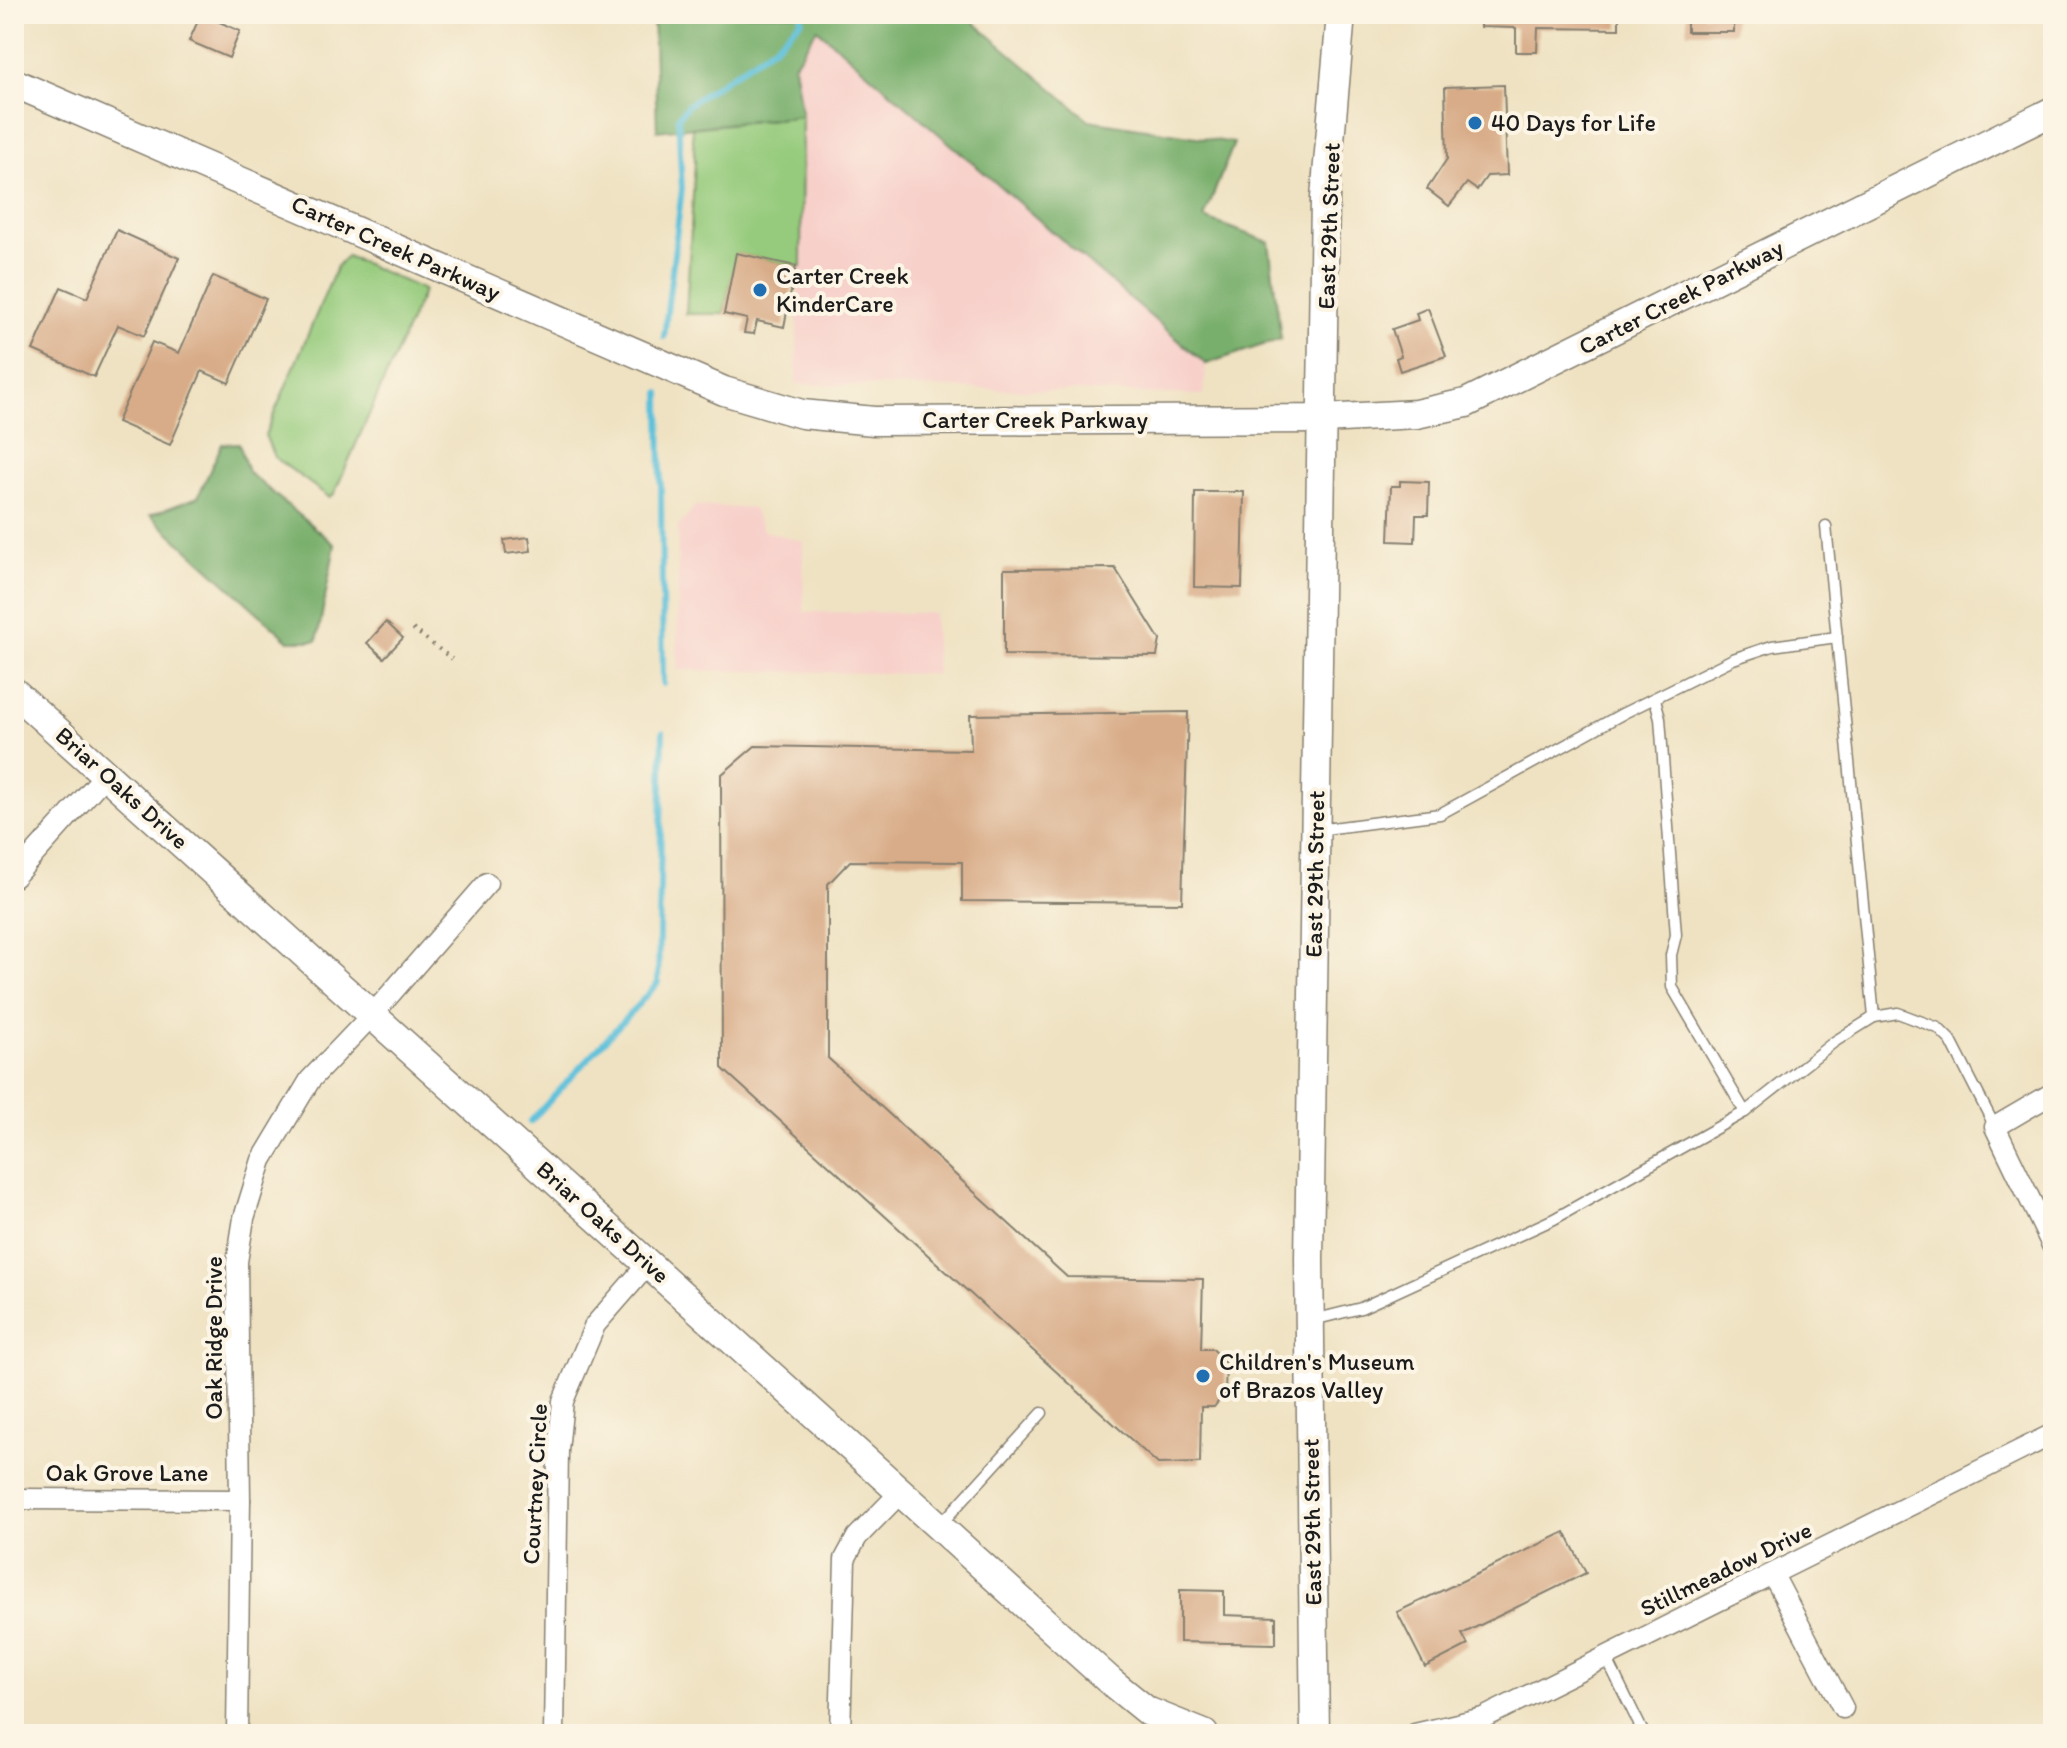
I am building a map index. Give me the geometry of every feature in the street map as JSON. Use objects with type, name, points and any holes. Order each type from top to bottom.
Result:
[{"type":"street","name":"East 29th Street","points":[[1315,1734],[1311,1320],[1325,198],[1341,14]]},
{"type":"street","name":"Carter Creek Parkway","points":[[14,83],[724,391],[802,414],[874,421],[1323,419],[1416,414],[1466,403],[2053,111]]},
{"type":"street","name":"Briar Oaks Drive","points":[[14,692],[649,1263],[937,1528],[1147,1711],[1204,1734]]},
{"type":"street","points":[[14,877],[106,774]]},
{"type":"street","name":"Oak Ridge Drive","points":[[237,1734],[240,1500],[237,1262],[244,1218],[262,1160],[310,1080],[373,1014],[487,883]]},
{"type":"street","points":[[2053,1093],[1995,1127],[2053,1247]]},
{"type":"street","name":"Courtney Circle","points":[[554,1734],[558,1451],[563,1401],[577,1360],[595,1325],[649,1263]]},
{"type":"street","name":"Stillmeadow Drive","points":[[1415,1734],[1488,1726],[1606,1656],[2053,1434]]},
{"type":"street","points":[[840,1734],[845,1559],[857,1537],[899,1494]]},
{"type":"street","name":"Oak Grove Lane","points":[[14,1499],[240,1500]]},
{"type":"street","points":[[1773,1575],[1843,1708]]},
{"type":"lane","points":[[1826,526],[1874,1017]]},
{"type":"lane","points":[[1316,830],[1440,814],[1591,730],[1752,651],[1837,637]]},
{"type":"lane","points":[[1655,699],[1660,718],[1676,935],[1671,955],[1672,987],[1745,1112]]},
{"type":"lane","points":[[1311,1320],[1361,1308],[1554,1219],[1745,1112],[1834,1042],[1874,1017],[1898,1013],[1938,1028],[1951,1041],[1995,1127]]},
{"type":"lane","points":[[937,1528],[1042,1413]]},
{"type":"lane","points":[[1606,1656],[1644,1734]]},
{"type":"path","points":[[413,629],[452,659]]},
{"type":"shaded area","points":[[816,29],[1206,364],[1204,395],[796,384],[802,116],[794,65]]},
{"type":"shaded area","points":[[695,506],[752,508],[764,531],[803,541],[804,612],[934,613],[936,674],[677,670],[678,527]]},
{"type":"green space","points":[[653,14],[964,14],[1089,120],[1234,143],[1204,218],[1269,242],[1281,339],[1206,364],[817,29],[794,65],[802,116],[657,131]]},
{"type":"green space","points":[[802,116],[801,267],[737,254],[724,314],[686,314],[695,161],[692,128]]},
{"type":"green space","points":[[347,256],[424,290],[334,494],[329,497],[274,457],[265,435],[337,266]]},
{"type":"green space","points":[[239,443],[248,472],[335,545],[317,641],[289,641],[150,515],[198,497],[222,444]]},
{"type":"building","points":[[201,14],[240,31],[229,58],[189,41]]},
{"type":"building","points":[[1147,14],[1231,14],[1231,17],[1147,17]]},
{"type":"building","points":[[1480,14],[1619,14],[1619,29],[1538,28],[1537,52],[1516,52],[1516,28],[1480,27]]},
{"type":"building","points":[[1687,14],[1734,14],[1734,32],[1687,32]]},
{"type":"building","name":"40 Days for Life","points":[[1504,85],[1507,175],[1487,176],[1477,190],[1467,183],[1449,206],[1427,189],[1447,159],[1445,87]]},
{"type":"building","points":[[117,230],[179,258],[144,336],[118,325],[94,377],[33,350],[61,287],[87,298]]},
{"type":"building","name":"Carter Creek KinderCare","points":[[736,253],[796,266],[784,327],[757,321],[754,334],[744,333],[747,319],[724,314]]},
{"type":"building","points":[[213,276],[266,299],[229,383],[202,371],[170,445],[117,422],[152,342],[179,353]]},
{"type":"building","points":[[1428,308],[1446,356],[1400,371],[1396,358],[1401,356],[1392,329],[1418,320],[1416,313]]},
{"type":"building","points":[[1400,481],[1429,482],[1428,515],[1416,515],[1415,542],[1389,541],[1391,486],[1400,486]]},
{"type":"building","points":[[1195,492],[1244,492],[1242,588],[1194,587]]},
{"type":"building","points":[[529,537],[531,551],[506,554],[504,540]]},
{"type":"building","points":[[1115,568],[1160,640],[1157,656],[1004,655],[1004,569]]},
{"type":"building","points":[[386,622],[403,638],[384,658],[367,643]]},
{"type":"building","points":[[1188,712],[1182,903],[962,901],[962,862],[850,861],[828,884],[828,1058],[1067,1277],[1203,1279],[1201,1349],[1213,1349],[1226,1364],[1225,1393],[1214,1407],[1201,1407],[1200,1463],[1158,1464],[722,1068],[721,775],[755,746],[971,750],[970,715]]},
{"type":"building","points":[[1565,1532],[1586,1573],[1462,1634],[1468,1645],[1425,1667],[1397,1612]]},
{"type":"building","points":[[1180,1590],[1224,1591],[1224,1615],[1276,1617],[1276,1644],[1180,1642]]},
{"type":"waterway","points":[[664,337],[682,189],[678,117],[688,105],[775,46],[802,20],[801,14]]},
{"type":"waterway","points":[[660,393],[663,684]]},
{"type":"waterway","points":[[530,1122],[658,983],[663,732]]},
{"type":"place","name":"40 Days for Life","points":[[1475,123]]},
{"type":"place","name":"Carter Creek KinderCare","points":[[760,290]]},
{"type":"place","name":"Children's Museum of Brazos Valley","points":[[1203,1376]]}]
